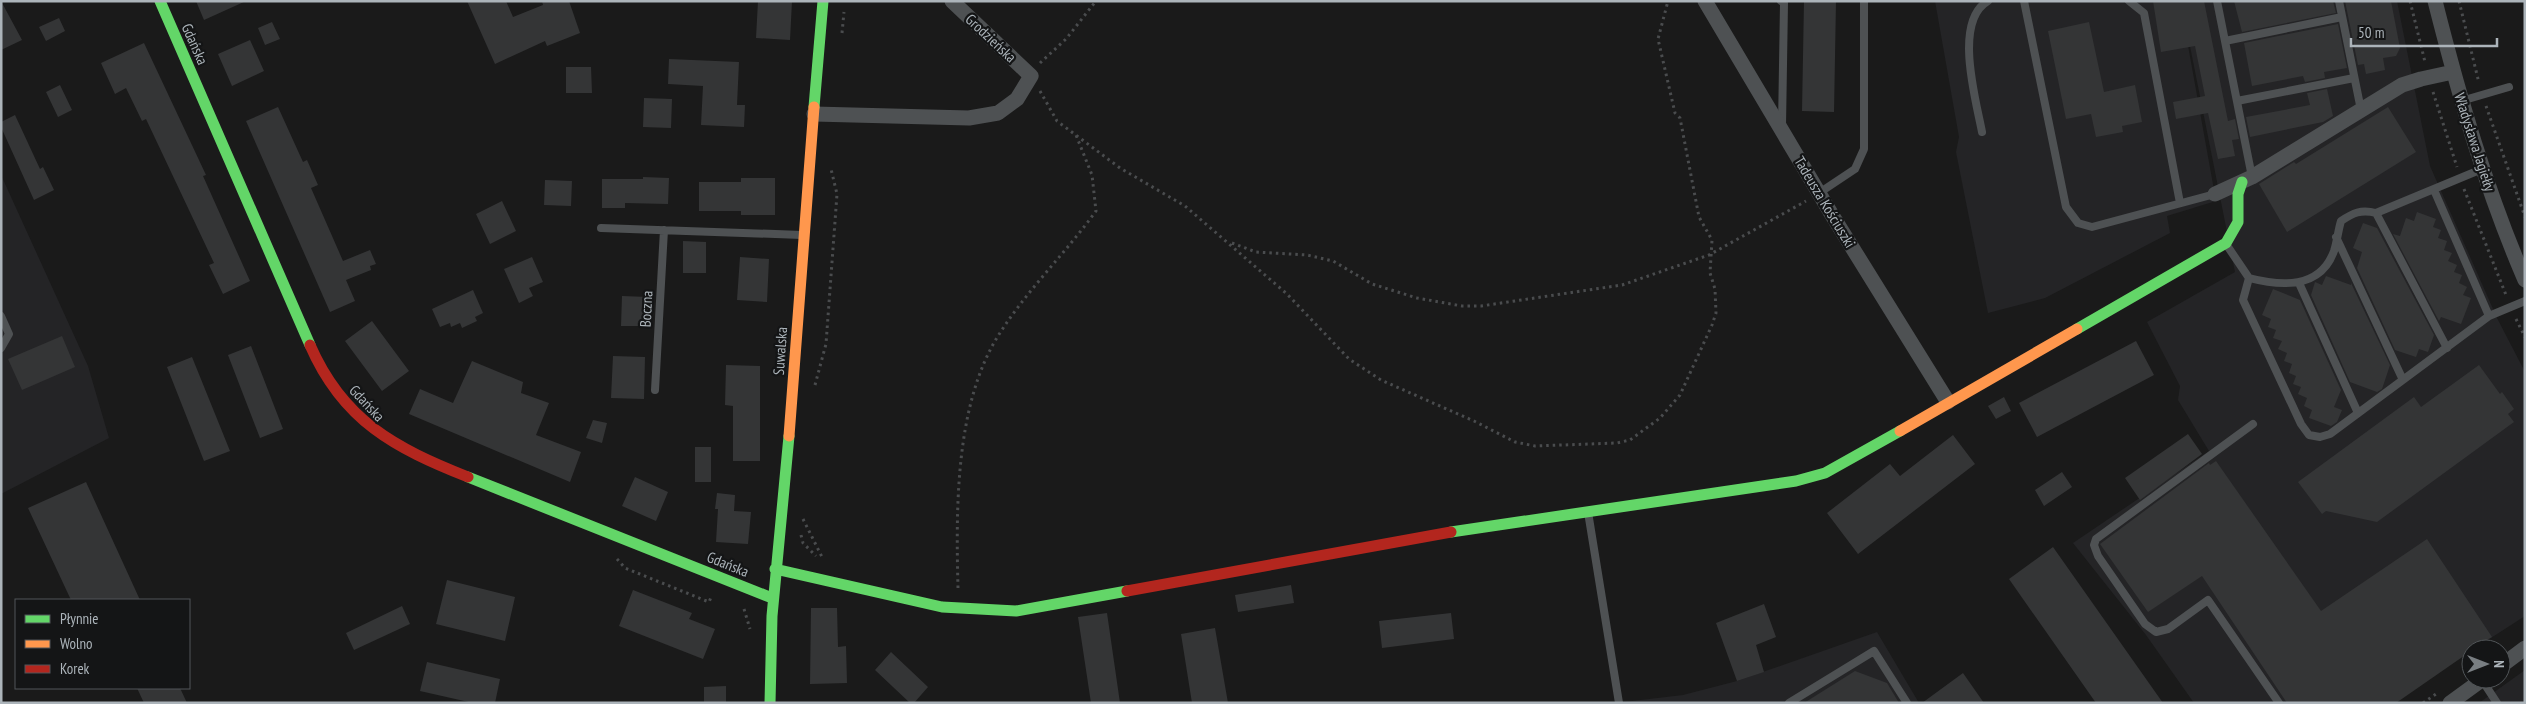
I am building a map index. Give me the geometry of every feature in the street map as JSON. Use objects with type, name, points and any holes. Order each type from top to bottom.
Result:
[{"type":"street","name":"Gdańska","points":[[160,1],[314,355],[331,384],[360,420],[375,433],[396,446],[428,461],[772,598]]},
{"type":"street","name":"Suwalska","points":[[770,703],[768,667],[772,598],[785,485],[823,1]]},
{"type":"street","name":"Grodzieńska","points":[[952,1],[1031,76]]},
{"type":"street","name":"Tadeusza Kościuszki","points":[[1705,1],[1819,193],[1948,402]]},
{"type":"street","name":"Władysława Jagiełły","points":[[2435,1],[2461,101],[2482,169],[2525,280]]},
{"type":"street","points":[[2215,194],[2247,180],[2402,85],[2453,72]]},
{"type":"street","points":[[814,114],[969,118],[998,113],[1017,99],[1031,76]]},
{"type":"street","points":[[776,569],[942,607],[1016,611],[1445,532],[1588,509],[1796,481],[1825,473],[1858,456],[2226,242],[2238,222],[2238,194],[2247,180]]},
{"type":"street","points":[[2511,658],[2525,648]]},
{"type":"street","points":[[2450,703],[2469,689]]},
{"type":"lane","points":[[1781,1],[1784,3],[1782,130]]},
{"type":"lane","points":[[1819,193],[1856,169],[1864,149],[1864,1]]},
{"type":"lane","points":[[1982,132],[1970,66],[1970,30],[1980,6],[1988,1]]},
{"type":"lane","points":[[2024,1],[2066,207],[2078,223],[2092,227],[2215,194]]},
{"type":"lane","points":[[2129,1],[2144,13],[2180,203]]},
{"type":"lane","points":[[2217,1],[2237,100],[2247,180]]},
{"type":"lane","points":[[2339,1],[2361,110]]},
{"type":"lane","points":[[2225,41],[2342,18]]},
{"type":"lane","points":[[2237,100],[2354,78]]},
{"type":"lane","points":[[2461,101],[2509,86]]},
{"type":"lane","points":[[2248,278],[2273,284],[2299,284],[2313,277],[2328,264],[2335,250],[2340,222],[2354,212],[2365,210],[2376,213],[2482,169]]},
{"type":"lane","points":[[2434,190],[2490,316]]},
{"type":"lane","points":[[2376,213],[2446,348]]},
{"type":"lane","points":[[601,228],[804,235]]},
{"type":"lane","name":"Boczna","points":[[654,390],[664,230]]},
{"type":"lane","points":[[2336,237],[2403,380]]},
{"type":"lane","points":[[2226,242],[2248,278],[2243,300],[2301,424],[2309,435],[2320,437],[2330,434],[2490,316],[2525,301]]},
{"type":"lane","points":[[2299,284],[2358,413]]},
{"type":"lane","points":[[1,316],[9,334],[1,348]]},
{"type":"lane","points":[[2253,424],[2096,539],[2094,545],[2098,556],[2144,624],[2156,632],[2168,629],[2208,600],[2279,703]]},
{"type":"lane","points":[[1588,509],[1619,703]]},
{"type":"lane","points":[[1789,703],[1874,651],[1906,703]]},
{"type":"lane","points":[[2488,689],[2497,703]]},
{"type":"path","points":[[1096,1],[1066,40],[1043,58],[1031,76],[1057,121],[1120,168],[1185,206],[1287,294],[1349,359],[1381,380],[1474,421],[1515,442],[1535,446],[1617,443],[1630,440],[1660,418],[1680,395],[1716,313],[1709,255],[1712,240],[1699,217],[1680,118],[1675,113],[1660,54],[1658,40],[1668,1]]},
{"type":"path","points":[[2459,1],[2483,94],[2525,218]]},
{"type":"path","points":[[841,42],[845,10]]},
{"type":"path","points":[[958,609],[958,478],[969,414],[981,371],[998,337],[1096,210],[1092,175],[1076,135]]},
{"type":"path","points":[[812,393],[826,344],[837,194],[829,162]]},
{"type":"path","points":[[1230,243],[1256,252],[1299,254],[1333,262],[1372,284],[1389,291],[1462,306],[1481,306],[1622,285],[1709,255],[1819,193]]},
{"type":"path","points":[[804,510],[801,532],[804,542],[826,565],[804,519]]},
{"type":"path","points":[[613,554],[625,568],[709,602],[713,591]]},
{"type":"shaded area","points":[[1935,1],[2180,1],[2216,201],[2167,216],[2170,233],[2045,298],[1988,313],[1956,152],[1959,137]]},
{"type":"shaded area","points":[[2181,1],[2397,1],[2430,166],[2497,318],[2525,372],[2525,616],[2489,639],[2461,639],[2461,657],[2390,703],[2194,703],[2146,635],[2073,543],[2209,451],[2178,400],[2180,386],[2147,322],[2235,272]]},
{"type":"shaded area","points":[[1,175],[88,366],[109,438],[1,494]]},
{"type":"shaded area","points":[[1877,632],[1919,703],[1615,703],[1683,695],[1737,681]]},
{"type":"shaded area","points":[[2525,670],[2525,703],[2479,703],[2499,689],[2511,689],[2511,680]]},
{"type":"building","points":[[1,1],[22,40],[1,50]]},
{"type":"building","points":[[196,1],[246,1],[204,20]]},
{"type":"building","points":[[467,1],[506,1],[513,17],[543,5],[542,1],[569,1],[580,33],[547,46],[545,41],[495,64]]},
{"type":"building","points":[[758,1],[792,1],[790,40],[756,38]]},
{"type":"building","points":[[1804,1],[1836,1],[1834,112],[1802,111]]},
{"type":"building","points":[[2153,1],[2204,1],[2228,121],[2235,119],[2239,139],[2232,140],[2235,156],[2218,159],[2208,113],[2176,119],[2173,102],[2205,96],[2195,46],[2161,52]]},
{"type":"building","points":[[2234,1],[2333,1],[2336,13],[2242,32]]},
{"type":"building","points":[[2345,1],[2391,1],[2400,48],[2396,56],[2383,58],[2385,70],[2366,74],[2364,64],[2358,65]]},
{"type":"building","points":[[59,18],[65,31],[46,41],[39,27]]},
{"type":"building","points":[[272,22],[280,39],[265,45],[258,28]]},
{"type":"building","points":[[2089,22],[2104,92],[2135,85],[2142,122],[2122,126],[2123,132],[2096,137],[2091,114],[2066,119],[2048,31]]},
{"type":"building","points":[[2338,24],[2347,68],[2324,72],[2325,78],[2305,82],[2303,76],[2252,86],[2244,43]]},
{"type":"building","points":[[250,40],[264,71],[232,86],[218,54]]},
{"type":"building","points":[[144,43],[206,175],[203,176],[250,281],[223,294],[209,265],[214,263],[146,119],[142,121],[126,88],[115,94],[101,63]]},
{"type":"building","points":[[669,59],[739,62],[737,105],[745,105],[744,127],[701,125],[703,86],[668,84]]},
{"type":"building","points":[[566,67],[591,67],[592,93],[566,93]]},
{"type":"building","points":[[60,85],[72,110],[58,117],[46,92]]},
{"type":"building","points":[[2327,89],[2333,116],[2323,122],[2250,137],[2246,117],[2310,105],[2307,93]]},
{"type":"building","points":[[644,98],[672,99],[671,128],[643,127]]},
{"type":"building","points":[[278,107],[303,162],[307,160],[318,185],[311,188],[343,261],[370,250],[376,264],[370,266],[371,270],[346,280],[355,301],[330,312],[246,121]]},
{"type":"building","points":[[2388,107],[2416,152],[2287,232],[2259,184],[2294,162],[2296,164]]},
{"type":"building","points":[[15,115],[40,169],[43,167],[54,190],[34,200],[1,127],[1,122]]},
{"type":"building","points":[[643,177],[669,178],[668,204],[625,203],[625,208],[602,208],[602,179],[643,179]]},
{"type":"building","points":[[741,178],[775,178],[775,215],[741,215],[741,211],[699,211],[699,182],[741,182]]},
{"type":"building","points":[[545,180],[572,181],[571,206],[544,205]]},
{"type":"building","points":[[502,201],[516,231],[490,244],[476,214]]},
{"type":"building","points":[[2417,212],[2436,219],[2433,227],[2441,230],[2438,238],[2447,241],[2444,250],[2452,253],[2448,261],[2457,265],[2454,272],[2462,275],[2459,283],[2467,287],[2463,295],[2471,298],[2461,324],[2441,317],[2439,321],[2393,234],[2400,236],[2406,218],[2414,221]]},
{"type":"building","points":[[2363,223],[2377,228],[2434,335],[2428,352],[2419,349],[2416,357],[2395,350],[2357,268],[2362,252],[2353,248]]},
{"type":"building","points":[[683,241],[706,242],[706,273],[683,273]]},
{"type":"building","points":[[532,257],[543,282],[529,288],[533,296],[519,303],[504,269]]},
{"type":"building","points":[[740,257],[769,259],[767,302],[737,300]]},
{"type":"building","points":[[2326,276],[2351,285],[2351,283],[2390,365],[2382,389],[2377,392],[2350,382],[2311,295],[2315,282],[2322,285]]},
{"type":"building","points":[[2273,289],[2300,300],[2341,390],[2334,407],[2342,410],[2337,422],[2331,426],[2309,418],[2312,410],[2304,406],[2307,398],[2298,394],[2301,387],[2293,384],[2296,376],[2289,373],[2292,364],[2284,361],[2287,353],[2278,349],[2282,341],[2273,338],[2276,330],[2268,327],[2271,319],[2262,315]]},
{"type":"building","points":[[473,290],[483,313],[475,317],[477,321],[462,328],[460,323],[451,327],[450,323],[440,327],[432,309]]},
{"type":"building","points":[[622,296],[648,297],[648,326],[621,326]]},
{"type":"building","points":[[372,321],[409,371],[382,391],[345,341]]},
{"type":"building","points":[[62,336],[75,367],[22,390],[8,359]]},
{"type":"building","points":[[2136,341],[2154,375],[2037,437],[2019,403]]},
{"type":"building","points":[[251,346],[283,429],[260,438],[228,355]]},
{"type":"building","points":[[613,356],[645,357],[644,399],[611,398]]},
{"type":"building","points":[[192,357],[230,451],[204,461],[167,367]]},
{"type":"building","points":[[472,361],[523,382],[521,393],[549,403],[536,435],[581,452],[570,482],[409,414],[420,389],[453,403]]},
{"type":"building","points":[[726,365],[760,366],[760,461],[733,461],[733,406],[725,405]]},
{"type":"building","points":[[2479,365],[2500,394],[2502,392],[2514,409],[2508,414],[2514,422],[2377,522],[2326,511],[2322,514],[2298,482],[2414,397],[2421,407]]},
{"type":"building","points":[[2004,397],[2011,411],[1996,419],[1988,406]]},
{"type":"building","points":[[593,420],[607,423],[602,443],[586,438]]},
{"type":"building","points":[[2188,434],[2202,454],[2140,500],[2125,478]]},
{"type":"building","points":[[1953,435],[1975,464],[1858,554],[1827,513],[1890,464],[1900,476]]},
{"type":"building","points":[[695,447],[711,447],[711,482],[695,482]]},
{"type":"building","points":[[2216,461],[2321,611],[2427,539],[2492,637],[2488,639],[2461,639],[2461,658],[2396,703],[2287,703],[2202,576],[2148,612],[2100,544],[2209,463],[2210,465]]},
{"type":"building","points":[[2062,472],[2072,487],[2044,506],[2035,490]]},
{"type":"building","points":[[635,477],[668,492],[656,521],[622,506]]},
{"type":"building","points":[[86,482],[140,599],[71,599],[28,508]]},
{"type":"building","points":[[717,493],[735,495],[734,511],[751,512],[748,544],[716,542],[718,509],[715,509]]},
{"type":"building","points":[[2053,547],[2163,703],[2096,703],[2009,579]]},
{"type":"building","points":[[447,580],[515,597],[505,641],[436,624]]},
{"type":"building","points":[[1291,585],[1294,603],[1238,612],[1235,595]]},
{"type":"building","points":[[633,590],[692,613],[689,619],[715,629],[703,659],[619,626]]},
{"type":"building","points":[[1764,604],[1776,637],[1756,645],[1764,672],[1737,681],[1716,623]]},
{"type":"building","points":[[402,606],[410,624],[354,650],[346,633]]},
{"type":"building","points":[[811,608],[837,608],[838,647],[846,646],[847,683],[810,684]]},
{"type":"building","points":[[1107,613],[1120,703],[1091,703],[1078,617]]},
{"type":"building","points":[[1451,613],[1454,639],[1382,648],[1379,621]]},
{"type":"building","points":[[1215,628],[1228,703],[1192,703],[1181,634]]},
{"type":"building","points":[[891,652],[928,687],[914,703],[910,703],[875,670]]},
{"type":"building","points":[[427,662],[500,679],[495,703],[473,703],[420,691]]},
{"type":"building","points":[[1855,671],[1887,683],[1899,703],[1804,703]]},
{"type":"building","points":[[1963,673],[1984,703],[1922,703]]},
{"type":"building","points":[[726,686],[726,703],[704,703],[704,687]]},
{"type":"building","points":[[137,689],[180,689],[187,703],[144,703]]},
{"type":"traffic: fast","points":[[160,1],[310,345]]},
{"type":"traffic: fast","points":[[814,107],[823,1]]},
{"type":"traffic: fast","points":[[2077,329],[2226,243],[2238,222],[2238,194],[2242,182]]},
{"type":"traffic: fast","points":[[1451,532],[1796,481],[1825,473],[1900,431]]},
{"type":"traffic: fast","points":[[770,703],[772,616],[789,436]]},
{"type":"traffic: fast","points":[[468,477],[772,598]]},
{"type":"traffic: fast","points":[[775,569],[942,607],[1016,611],[1127,591]]},
{"type":"traffic: slow","points":[[789,436],[814,107]]},
{"type":"traffic: slow","points":[[1900,431],[2077,329]]},
{"type":"traffic: jam","points":[[310,345],[323,371],[338,394],[355,413],[374,429],[417,455],[468,477]]},
{"type":"traffic: jam","points":[[1127,591],[1451,532]]}]
